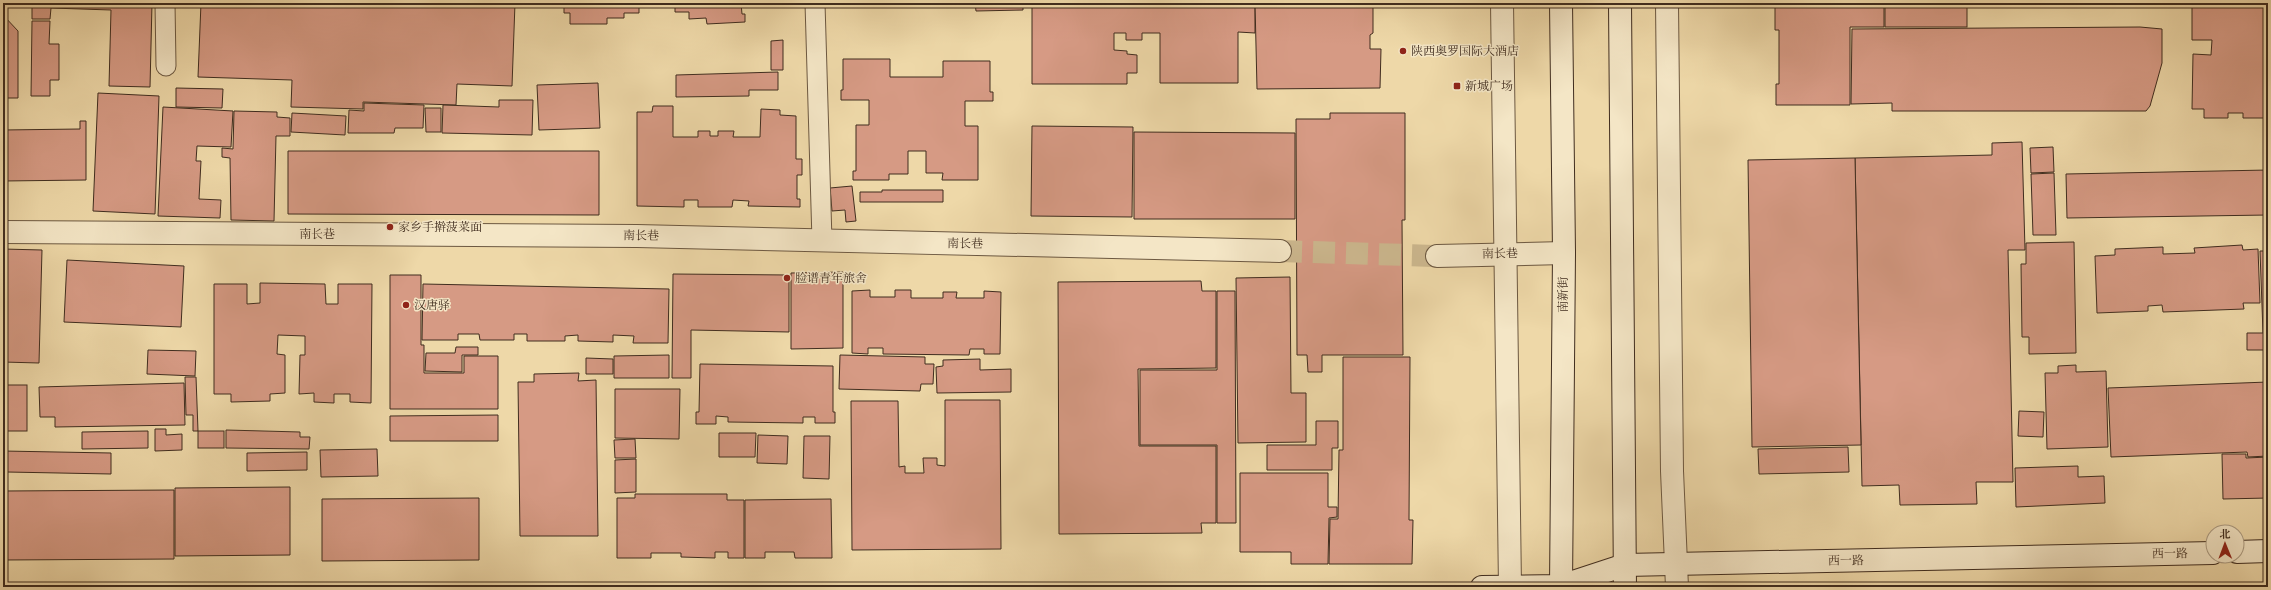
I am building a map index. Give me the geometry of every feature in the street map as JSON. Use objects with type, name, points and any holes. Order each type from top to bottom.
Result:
[{"type":"street","points":[[1502,3],[1510,587]]},
{"type":"street","name":"南新街","points":[[1561,3],[1564,253],[1561,586]]},
{"type":"street","points":[[1620,3],[1625,587]]},
{"type":"street","points":[[1666,3],[1672,471],[1677,587]]},
{"type":"street","name":"南长巷","points":[[3,232],[637,236],[1280,252]]},
{"type":"street","name":"南长巷","points":[[1437,256],[1564,253]]},
{"type":"street","points":[[2245,552],[2268,552]]},
{"type":"street","name":"西一路","points":[[1482,587],[1561,586],[1625,565],[2205,553]]},
{"type":"lane","points":[[165,3],[166,66]]},
{"type":"lane","points":[[815,3],[822,241]]},
{"type":"building","points":[[32,3],[152,3],[150,87],[109,86],[111,10],[51,8],[50,19],[32,19]]},
{"type":"building","points":[[201,3],[515,3],[512,86],[457,84],[456,105],[363,102],[363,109],[291,107],[292,80],[198,77]]},
{"type":"building","points":[[564,3],[639,3],[639,13],[624,13],[624,18],[607,18],[607,24],[570,24],[570,13],[564,13]]},
{"type":"building","points":[[675,3],[741,3],[742,14],[745,14],[745,22],[707,24],[706,18],[689,19],[689,12],[675,12]]},
{"type":"building","points":[[975,3],[1023,3],[1023,10],[976,11]]},
{"type":"building","points":[[1032,3],[1255,3],[1255,33],[1238,32],[1238,83],[1160,83],[1160,33],[1142,33],[1142,40],[1126,40],[1126,33],[1114,33],[1114,50],[1127,51],[1127,54],[1137,55],[1137,73],[1127,73],[1127,84],[1032,84]]},
{"type":"building","points":[[1255,3],[1373,3],[1373,33],[1370,35],[1370,49],[1381,49],[1380,88],[1257,89]]},
{"type":"building","points":[[1775,3],[1884,3],[1884,27],[1850,27],[1850,105],[1776,105],[1776,84],[1779,84],[1779,30],[1775,30]]},
{"type":"building","points":[[1885,3],[1967,3],[1967,27],[1885,27]]},
{"type":"building","points":[[2192,3],[2268,3],[2268,118],[2243,118],[2243,113],[2228,113],[2228,118],[2204,118],[2204,109],[2192,109],[2193,54],[2211,55],[2212,40],[2192,40]]},
{"type":"building","points":[[3,15],[18,31],[18,98],[3,98]]},
{"type":"building","points":[[32,21],[50,21],[49,44],[59,44],[59,80],[50,80],[50,96],[31,96]]},
{"type":"building","points":[[2140,27],[2162,29],[2162,63],[2150,106],[2146,111],[1892,111],[1892,103],[1851,104],[1852,29]]},
{"type":"building","points":[[783,40],[783,70],[771,70],[771,41]]},
{"type":"building","points":[[843,59],[890,59],[890,77],[943,77],[943,61],[990,61],[990,92],[993,92],[993,101],[965,101],[965,126],[978,126],[978,180],[942,180],[943,173],[926,173],[926,151],[908,151],[908,174],[889,174],[889,180],[853,180],[853,171],[856,171],[856,125],[869,125],[869,100],[841,100],[841,90],[843,90]]},
{"type":"building","points":[[778,72],[778,90],[749,90],[749,96],[676,97],[676,75]]},
{"type":"building","points":[[598,83],[600,128],[539,130],[537,85]]},
{"type":"building","points":[[176,88],[223,89],[222,108],[176,107]]},
{"type":"building","points":[[98,93],[159,96],[155,214],[93,211]]},
{"type":"building","points":[[499,100],[533,100],[532,135],[442,133],[443,105],[499,107]]},
{"type":"building","points":[[364,103],[424,105],[423,128],[395,128],[394,133],[348,133],[349,110],[364,111]]},
{"type":"building","points":[[653,106],[673,106],[673,137],[698,137],[698,131],[710,131],[710,136],[718,136],[718,131],[734,131],[733,137],[760,137],[761,109],[780,110],[780,115],[796,116],[796,159],[802,159],[802,175],[797,175],[797,199],[800,199],[800,207],[748,206],[749,201],[733,200],[732,207],[698,207],[698,200],[684,200],[684,207],[637,206],[637,112],[652,112]]},
{"type":"building","points":[[163,107],[233,111],[231,147],[197,146],[196,161],[201,161],[199,199],[221,200],[220,218],[158,216]]},
{"type":"building","points":[[425,108],[441,108],[441,132],[426,132]]},
{"type":"building","points":[[234,111],[277,112],[277,117],[290,118],[290,136],[276,136],[274,221],[231,220],[230,158],[222,157],[222,148],[233,149]]},
{"type":"building","points":[[292,113],[346,116],[345,135],[291,132]]},
{"type":"building","points":[[1330,113],[1405,113],[1405,220],[1402,220],[1403,355],[1322,355],[1322,372],[1308,372],[1307,355],[1297,355],[1296,119],[1330,119]]},
{"type":"building","points":[[80,121],[86,121],[86,180],[3,181],[3,130],[80,129]]},
{"type":"building","points":[[1032,126],[1133,127],[1132,217],[1031,216]]},
{"type":"building","points":[[1134,132],[1295,133],[1295,219],[1134,219]]},
{"type":"building","points":[[2022,142],[2025,250],[2008,250],[2013,482],[1976,482],[1977,504],[1900,505],[1899,485],[1862,486],[1855,158],[1992,155],[1992,143]]},
{"type":"building","points":[[2053,147],[2054,172],[2031,173],[2030,148]]},
{"type":"building","points":[[288,151],[599,151],[599,215],[288,214]]},
{"type":"building","points":[[1855,158],[1861,445],[1752,447],[1748,160]]},
{"type":"building","points":[[2268,170],[2268,215],[2067,218],[2066,174]]},
{"type":"building","points":[[2054,173],[2056,235],[2033,235],[2031,174]]},
{"type":"building","points":[[852,186],[856,221],[846,222],[845,210],[832,211],[830,188]]},
{"type":"building","points":[[882,190],[943,190],[943,202],[860,202],[860,192],[882,192]]},
{"type":"building","points":[[2074,242],[2076,353],[2029,354],[2029,337],[2022,337],[2021,264],[2026,264],[2026,243]]},
{"type":"building","points":[[2242,245],[2243,250],[2258,249],[2260,303],[2243,303],[2244,309],[2163,312],[2162,305],[2148,306],[2148,311],[2097,313],[2095,256],[2115,255],[2115,249],[2163,247],[2163,254],[2195,253],[2194,248]]},
{"type":"building","points":[[3,249],[42,250],[39,363],[3,362]]},
{"type":"building","points":[[2260,251],[2268,251],[2268,350],[2247,350],[2247,333],[2263,333]]},
{"type":"building","points":[[67,260],[184,266],[181,327],[64,322]]},
{"type":"building","points":[[843,272],[843,348],[791,349],[791,273]]},
{"type":"building","points":[[673,274],[789,275],[789,332],[691,330],[691,378],[672,378]]},
{"type":"building","points":[[390,275],[421,275],[421,345],[424,345],[424,373],[464,373],[464,356],[498,356],[498,409],[390,409]]},
{"type":"building","points":[[1290,277],[1291,393],[1306,393],[1306,442],[1238,443],[1236,278]]},
{"type":"building","points":[[1201,281],[1202,291],[1216,291],[1216,368],[1138,369],[1139,446],[1216,446],[1216,523],[1201,523],[1202,533],[1059,534],[1058,282]]},
{"type":"building","points":[[260,283],[325,284],[326,304],[338,304],[338,284],[372,284],[371,403],[350,402],[350,394],[334,394],[334,403],[314,402],[314,393],[299,394],[300,355],[305,355],[305,336],[278,335],[277,354],[285,355],[285,393],[270,394],[270,401],[231,402],[231,394],[214,394],[214,284],[247,284],[247,304],[260,303]]},
{"type":"building","points":[[423,284],[669,289],[668,343],[633,343],[634,336],[613,335],[613,342],[578,341],[578,335],[565,336],[565,341],[527,341],[527,334],[514,334],[514,340],[480,340],[479,334],[458,334],[458,340],[422,340]]},
{"type":"building","points":[[870,290],[870,297],[895,297],[895,290],[911,290],[911,298],[943,298],[943,292],[957,292],[956,298],[984,298],[984,291],[1001,292],[1000,354],[984,354],[984,349],[970,349],[969,355],[883,354],[883,348],[868,348],[868,354],[852,353],[852,291]]},
{"type":"building","points":[[1217,291],[1235,291],[1236,523],[1217,523],[1217,445],[1140,445],[1140,370],[1217,370]]},
{"type":"building","points":[[456,347],[478,347],[478,355],[462,355],[462,372],[425,371],[426,353],[455,353]]},
{"type":"building","points":[[148,350],[196,351],[195,376],[147,374]]},
{"type":"building","points":[[669,355],[669,378],[614,378],[614,356]]},
{"type":"building","points":[[840,355],[925,357],[925,364],[934,364],[933,384],[921,384],[920,391],[839,389]]},
{"type":"building","points":[[1343,357],[1410,357],[1409,520],[1413,520],[1412,564],[1329,564],[1330,519],[1338,519],[1339,450],[1343,450]]},
{"type":"building","points":[[586,358],[613,359],[613,374],[586,374]]},
{"type":"building","points":[[980,359],[980,370],[1011,369],[1011,392],[937,393],[936,367],[943,366],[943,360]]},
{"type":"building","points":[[700,364],[833,366],[833,412],[835,412],[835,423],[815,423],[815,417],[803,417],[803,423],[728,422],[728,417],[716,416],[716,424],[696,424],[696,412],[699,412]]},
{"type":"building","points":[[2076,365],[2076,372],[2106,371],[2108,447],[2047,449],[2045,373],[2058,373],[2058,366]]},
{"type":"building","points":[[579,373],[578,381],[596,380],[598,536],[520,536],[518,382],[534,382],[534,374]]},
{"type":"building","points":[[185,377],[196,377],[198,431],[193,431],[193,415],[186,415]]},
{"type":"building","points":[[2268,382],[2268,456],[2248,457],[2247,452],[2111,457],[2108,388]]},
{"type":"building","points":[[184,383],[185,425],[55,427],[55,417],[40,417],[39,387]]},
{"type":"building","points":[[3,385],[27,385],[27,431],[3,431]]},
{"type":"building","points":[[615,389],[680,389],[679,439],[615,438]]},
{"type":"building","points":[[945,400],[1000,400],[1001,549],[852,550],[851,401],[898,401],[899,467],[905,466],[905,473],[924,473],[923,458],[937,458],[937,465],[945,466]]},
{"type":"building","points":[[2019,411],[2044,412],[2043,437],[2018,436]]},
{"type":"building","points":[[498,415],[498,441],[390,441],[390,416]]},
{"type":"building","points":[[1316,421],[1338,421],[1338,448],[1332,448],[1332,470],[1267,470],[1267,445],[1316,445]]},
{"type":"building","points":[[155,429],[166,429],[166,435],[182,434],[182,450],[155,451]]},
{"type":"building","points":[[226,430],[300,432],[300,437],[310,437],[309,449],[226,448]]},
{"type":"building","points":[[148,431],[148,448],[82,449],[82,432]]},
{"type":"building","points":[[198,431],[224,431],[224,448],[198,448]]},
{"type":"building","points":[[719,433],[756,433],[755,457],[719,457]]},
{"type":"building","points":[[758,435],[788,436],[787,464],[757,463]]},
{"type":"building","points":[[804,436],[830,436],[829,479],[803,478]]},
{"type":"building","points":[[635,439],[636,458],[615,458],[614,440]]},
{"type":"building","points":[[1848,447],[1849,472],[1759,474],[1758,449]]},
{"type":"building","points":[[377,449],[378,476],[321,477],[320,450]]},
{"type":"building","points":[[3,451],[111,453],[111,474],[7,472],[6,465],[3,465]]},
{"type":"building","points":[[307,452],[307,470],[247,471],[247,453]]},
{"type":"building","points":[[2222,454],[2246,454],[2246,458],[2268,457],[2268,498],[2223,499]]},
{"type":"building","points":[[636,459],[636,492],[615,493],[615,460]]},
{"type":"building","points":[[2078,466],[2078,477],[2104,476],[2105,503],[2016,507],[2015,468]]},
{"type":"building","points":[[1240,473],[1328,473],[1328,507],[1337,507],[1337,517],[1329,518],[1328,564],[1291,564],[1291,552],[1240,552]]},
{"type":"building","points":[[290,487],[290,555],[175,556],[175,488]]},
{"type":"building","points":[[174,490],[174,559],[3,560],[3,491]]},
{"type":"building","points":[[635,494],[727,494],[727,500],[744,500],[744,558],[728,558],[728,552],[715,552],[715,558],[681,557],[681,553],[651,553],[651,558],[617,558],[617,498],[635,498]]},
{"type":"building","points":[[479,498],[479,560],[322,561],[322,499]]},
{"type":"building","points":[[831,499],[832,558],[795,558],[794,552],[765,552],[765,558],[745,558],[745,500]]},
{"type":"tunnel","points":[[1280,251],[1437,256]]},
{"type":"place","name":"陕西奥罗国际大酒店","points":[[1403,51]]},
{"type":"place","name":"新城广场","points":[[1457,86]]},
{"type":"place","name":"家乡手擀菠菜面","points":[[390,227]]},
{"type":"place","name":"脸谱青年旅舍","points":[[787,278]]},
{"type":"place","name":"汉唐驿","points":[[406,305]]}]
